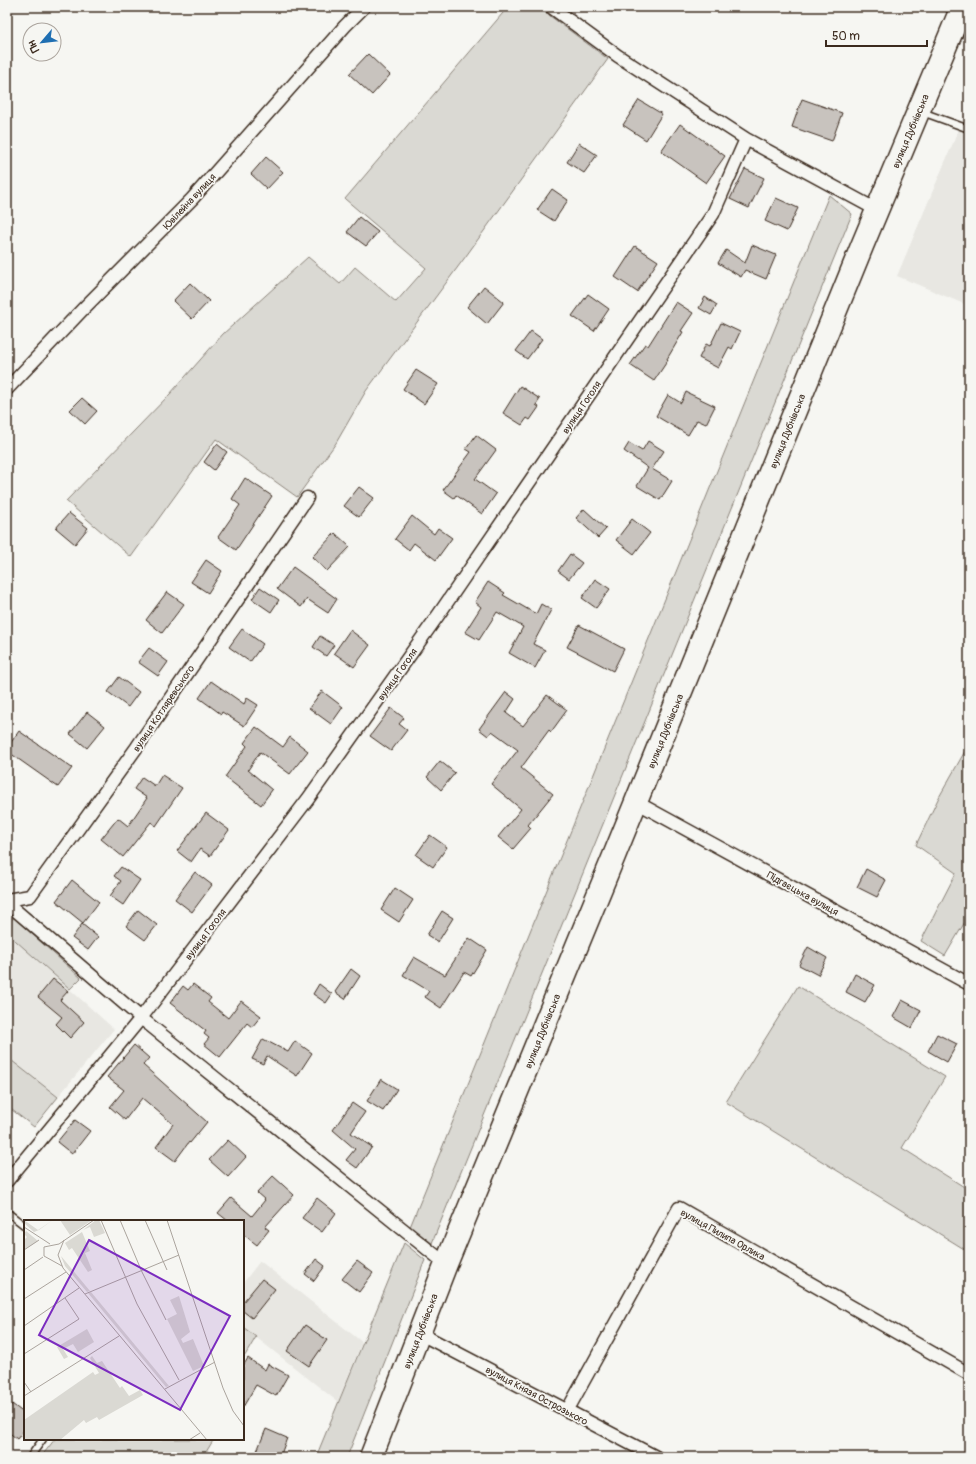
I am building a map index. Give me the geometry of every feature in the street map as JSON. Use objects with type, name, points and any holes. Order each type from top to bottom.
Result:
[{"type":"highway","name":"вулиця Дубнівська","points":[[371,1457],[446,1264],[877,210],[919,111],[956,10]]},
{"type":"street","name":"Ювілейна вулиця","points":[[7,389],[83,309],[192,199],[364,7]]},
{"type":"street","points":[[551,7],[618,56],[746,139],[877,210]]},
{"type":"street","name":"вулиця Гоголя","points":[[7,1181],[141,1018],[308,799],[444,607],[713,214],[746,139]]},
{"type":"street","name":"вулиця Котляревського","points":[[7,900],[30,896],[137,747],[307,498]]},
{"type":"street","name":"Підгаєцька вулиця","points":[[636,802],[969,984]]},
{"type":"street","points":[[7,904],[141,1018],[446,1264]]},
{"type":"street","name":"вулиця Пилипа Орлика","points":[[567,1411],[678,1208],[969,1374]]},
{"type":"street","name":"вулиця Князя Острозького","points":[[419,1333],[656,1457]]},
{"type":"lane","points":[[919,111],[969,129]]},
{"type":"lane","points":[[7,1212],[24,1225]]},
{"type":"lane","points":[[30,1457],[42,1440]]},
{"type":"shaded area","points":[[508,7],[538,7],[608,59],[466,256],[366,391],[336,443],[297,497],[216,439],[131,557],[66,501],[170,394],[223,334],[308,257],[340,284],[355,267],[396,302],[426,268],[345,199]]},
{"type":"shaded area","points":[[969,105],[969,306],[897,276]]},
{"type":"shaded area","points":[[829,195],[852,214],[432,1243],[410,1227]]},
{"type":"shaded area","points":[[969,744],[969,915],[945,956],[921,941],[956,873],[916,845],[938,799]]},
{"type":"shaded area","points":[[14,918],[81,978],[70,989],[7,933],[7,922]]},
{"type":"shaded area","points":[[7,933],[114,1029],[58,1097],[7,1057]]},
{"type":"shaded area","points":[[798,986],[945,1077],[902,1148],[969,1190],[969,1252],[726,1102]]},
{"type":"shaded area","points":[[7,1057],[58,1097],[34,1127],[7,1106]]},
{"type":"shaded area","points":[[404,1243],[425,1260],[347,1457],[316,1457]]},
{"type":"shaded area","points":[[260,1261],[362,1342],[338,1402],[244,1328],[244,1282]]},
{"type":"shaded area","points":[[244,1328],[256,1337],[244,1357]]},
{"type":"shaded area","points":[[54,1440],[213,1440],[203,1457],[41,1457]]},
{"type":"building","points":[[368,54],[390,75],[372,95],[349,74]]},
{"type":"building","points":[[802,99],[842,113],[832,141],[792,127]]},
{"type":"building","points":[[639,100],[662,114],[646,140],[623,125]]},
{"type":"building","points":[[680,124],[725,156],[706,183],[661,151]]},
{"type":"building","points":[[579,143],[597,155],[584,173],[567,162]]},
{"type":"building","points":[[266,157],[283,172],[267,189],[251,174]]},
{"type":"building","points":[[745,169],[764,178],[749,208],[730,199]]},
{"type":"building","points":[[552,189],[568,200],[554,221],[537,210]]},
{"type":"building","points":[[776,198],[798,208],[787,231],[765,221]]},
{"type":"building","points":[[359,217],[378,232],[366,246],[347,232]]},
{"type":"building","points":[[752,245],[776,255],[766,279],[745,270],[741,277],[718,263],[726,250],[745,263]]},
{"type":"building","points":[[635,246],[658,261],[637,292],[615,277]]},
{"type":"building","points":[[190,283],[209,301],[192,319],[173,301]]},
{"type":"building","points":[[484,286],[504,302],[487,324],[467,307]]},
{"type":"building","points":[[588,294],[609,309],[594,331],[572,316]]},
{"type":"building","points":[[705,297],[717,305],[711,315],[699,308]]},
{"type":"building","points":[[676,302],[693,313],[681,331],[683,332],[667,359],[668,360],[654,381],[630,365],[645,344],[648,346]]},
{"type":"building","points":[[721,323],[740,332],[732,349],[729,347],[718,368],[699,358],[706,344],[710,346]]},
{"type":"building","points":[[531,331],[542,339],[527,359],[516,351]]},
{"type":"building","points":[[416,370],[438,384],[424,404],[403,389]]},
{"type":"building","points":[[520,386],[540,399],[536,405],[539,407],[530,420],[527,418],[522,425],[503,413]]},
{"type":"building","points":[[686,392],[715,406],[706,424],[697,420],[688,435],[656,416],[668,395],[681,403]]},
{"type":"building","points":[[82,398],[97,411],[85,424],[70,410]]},
{"type":"building","points":[[476,435],[496,450],[475,479],[496,494],[482,514],[456,495],[454,498],[443,490],[471,452],[466,449]]},
{"type":"building","points":[[648,441],[664,451],[652,469],[672,481],[660,500],[637,486],[648,468],[624,451],[629,443],[642,451]]},
{"type":"building","points":[[217,444],[227,452],[214,470],[204,462]]},
{"type":"building","points":[[245,478],[272,496],[236,550],[218,537],[240,505],[232,499]]},
{"type":"building","points":[[359,487],[374,498],[359,517],[344,506]]},
{"type":"building","points":[[584,509],[606,529],[598,538],[576,518]]},
{"type":"building","points":[[69,513],[88,528],[75,544],[56,528]]},
{"type":"building","points":[[412,516],[434,534],[438,528],[452,538],[436,560],[414,543],[409,550],[395,539]]},
{"type":"building","points":[[632,519],[650,533],[634,554],[616,540]]},
{"type":"building","points":[[335,533],[350,547],[327,571],[312,557]]},
{"type":"building","points":[[570,554],[582,563],[569,579],[558,571]]},
{"type":"building","points":[[206,560],[222,571],[208,593],[191,582]]},
{"type":"building","points":[[293,567],[337,599],[328,613],[307,599],[301,607],[277,589]]},
{"type":"building","points":[[595,579],[610,589],[596,608],[582,598]]},
{"type":"building","points":[[488,582],[505,593],[503,595],[536,614],[541,604],[551,610],[533,644],[545,650],[535,668],[509,653],[523,627],[497,612],[479,640],[465,632],[481,607],[475,602]]},
{"type":"building","points":[[260,587],[279,600],[271,612],[252,599]]},
{"type":"building","points":[[167,592],[184,604],[162,633],[146,620]]},
{"type":"building","points":[[579,625],[624,649],[613,671],[567,647]]},
{"type":"building","points":[[242,629],[263,644],[250,662],[229,647]]},
{"type":"building","points":[[350,630],[370,645],[354,667],[334,653]]},
{"type":"building","points":[[320,636],[334,645],[326,656],[313,647]]},
{"type":"building","points":[[149,648],[168,662],[158,676],[138,662]]},
{"type":"building","points":[[119,677],[139,692],[128,707],[108,692]]},
{"type":"building","points":[[211,681],[244,704],[247,698],[258,705],[244,726],[222,712],[221,714],[199,698]]},
{"type":"building","points":[[322,691],[343,707],[331,724],[309,708]]},
{"type":"building","points":[[506,692],[515,699],[506,713],[523,726],[547,695],[567,710],[551,732],[549,730],[521,768],[553,794],[528,825],[531,828],[513,849],[498,837],[521,809],[491,784],[518,750],[492,731],[488,736],[479,729]]},
{"type":"building","points":[[391,708],[404,718],[399,724],[407,730],[391,751],[370,736]]},
{"type":"building","points":[[87,712],[105,726],[87,748],[70,734]]},
{"type":"building","points":[[256,727],[283,747],[290,737],[308,751],[290,774],[260,752],[248,770],[272,790],[261,805],[225,777],[247,746],[244,743]]},
{"type":"building","points":[[19,731],[72,768],[58,787],[7,751],[7,748]]},
{"type":"building","points":[[440,761],[455,773],[441,790],[427,777]]},
{"type":"building","points":[[162,775],[182,788],[156,826],[151,822],[123,857],[101,839],[118,818],[128,826],[147,798],[134,789],[142,777],[155,786]]},
{"type":"building","points":[[206,813],[229,830],[210,856],[200,849],[191,862],[177,851]]},
{"type":"building","points":[[430,835],[447,847],[433,867],[416,855]]},
{"type":"building","points":[[121,867],[140,880],[123,905],[110,896],[121,881],[114,876]]},
{"type":"building","points":[[866,869],[886,880],[877,897],[857,887]]},
{"type":"building","points":[[195,872],[212,885],[192,912],[175,899]]},
{"type":"building","points":[[72,880],[99,902],[83,923],[56,901]]},
{"type":"building","points":[[395,888],[413,900],[399,922],[381,910]]},
{"type":"building","points":[[138,910],[157,925],[145,940],[126,926]]},
{"type":"building","points":[[442,911],[453,918],[438,942],[427,935]]},
{"type":"building","points":[[82,924],[98,937],[88,950],[72,938]]},
{"type":"building","points":[[469,938],[487,950],[471,976],[464,972],[441,1008],[425,997],[429,991],[403,975],[414,957],[445,975]]},
{"type":"building","points":[[808,947],[827,958],[818,975],[799,965]]},
{"type":"building","points":[[351,969],[360,976],[345,999],[335,992]]},
{"type":"building","points":[[855,974],[875,985],[865,1002],[846,992]]},
{"type":"building","points":[[53,979],[68,991],[60,1000],[84,1022],[70,1038],[56,1024],[62,1017],[38,997]]},
{"type":"building","points":[[193,984],[211,998],[208,1002],[228,1018],[241,1001],[261,1016],[252,1027],[247,1023],[220,1057],[204,1044],[209,1038],[204,1034],[206,1031],[170,1003],[183,986],[188,990]]},
{"type":"building","points":[[319,984],[332,994],[326,1003],[313,994]]},
{"type":"building","points":[[902,1000],[921,1010],[912,1028],[893,1017]]},
{"type":"building","points":[[937,1034],[957,1044],[947,1062],[928,1051]]},
{"type":"building","points":[[263,1039],[288,1052],[295,1041],[312,1053],[297,1076],[267,1056],[263,1064],[252,1059]]},
{"type":"building","points":[[134,1045],[149,1058],[143,1065],[207,1122],[190,1143],[189,1142],[175,1161],[156,1147],[173,1124],[142,1098],[125,1120],[110,1107],[124,1090],[107,1077]]},
{"type":"building","points":[[381,1079],[397,1089],[383,1111],[367,1101]]},
{"type":"building","points":[[352,1103],[365,1112],[351,1133],[372,1147],[357,1168],[346,1160],[355,1149],[333,1130]]},
{"type":"building","points":[[75,1120],[90,1131],[72,1154],[57,1142]]},
{"type":"building","points":[[228,1140],[246,1157],[228,1177],[209,1160]]},
{"type":"building","points":[[273,1176],[294,1195],[265,1227],[269,1230],[257,1245],[244,1235],[244,1220],[227,1220],[218,1213],[231,1198],[252,1216],[265,1200],[257,1193]]},
{"type":"building","points":[[317,1198],[336,1213],[322,1232],[302,1218]]},
{"type":"building","points":[[316,1259],[325,1266],[314,1281],[305,1274]]},
{"type":"building","points":[[357,1261],[373,1273],[359,1292],[342,1279]]},
{"type":"building","points":[[262,1279],[275,1289],[252,1318],[244,1312],[244,1301]]},
{"type":"building","points":[[305,1325],[327,1340],[309,1366],[287,1351]]},
{"type":"building","points":[[248,1358],[265,1370],[268,1364],[288,1375],[276,1396],[256,1385],[244,1405],[244,1364]]},
{"type":"building","points":[[12,1404],[24,1413],[24,1430],[17,1439],[7,1431],[7,1411]]},
{"type":"building","points":[[266,1429],[287,1438],[280,1457],[272,1457],[257,1451]]}]
